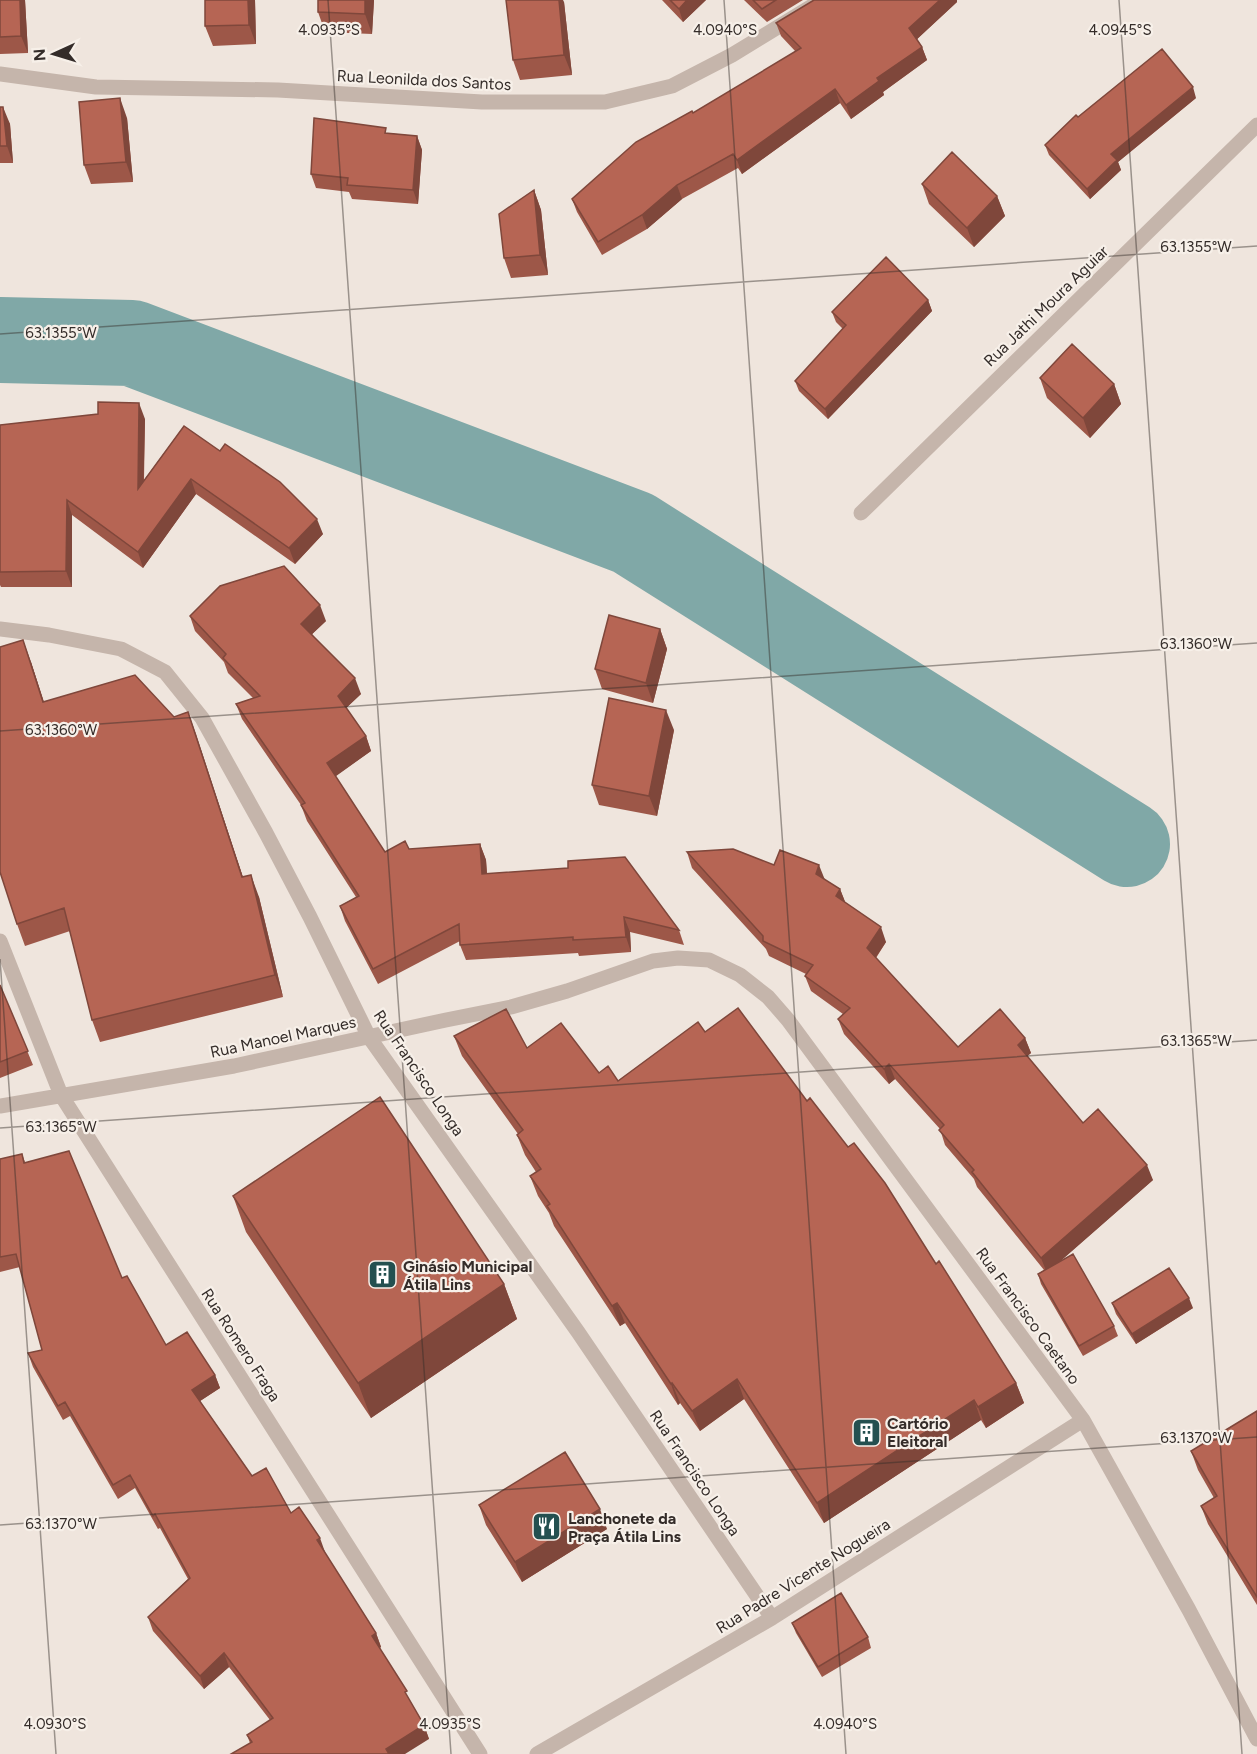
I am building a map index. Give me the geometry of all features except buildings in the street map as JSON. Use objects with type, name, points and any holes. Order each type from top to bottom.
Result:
[{"type":"street","name":"Rua Leonilda dos Santos","points":[[0,74],[96,87],[278,90],[482,102],[605,102],[672,86],[732,56],[822,0]]},
{"type":"street","name":"Rua Jathi Moura Aguiar","points":[[861,513],[1257,125]]},
{"type":"street","name":"Rua Francisco Longa","points":[[0,630],[49,634],[121,649],[165,672],[202,718],[310,916],[369,1037],[578,1332],[772,1618]]},
{"type":"street","name":"Rua Romero Fraga","points":[[0,941],[61,1095],[480,1754]]},
{"type":"street","name":"Rua Manoel Marques","points":[[0,1106],[234,1066],[511,1007],[567,991],[653,961],[678,958],[710,960]]},
{"type":"street","name":"Rua Francisco Caetano","points":[[710,960],[740,975],[768,997],[788,1020],[1083,1420],[1189,1610],[1257,1739]]},
{"type":"street","name":"Rua Padre Vicente Nogueira","points":[[537,1754],[772,1618],[1083,1420]]},
{"type":"waterway","points":[[0,340],[132,343],[633,533],[1127,844]]},
{"type":"place","name":"Ginásio Municipal Átila Lins","points":[[382,1275]]},
{"type":"place","name":"Cartório Eleitoral","points":[[866,1432]]},
{"type":"place","name":"Lanchonete da Praça Átila Lins","points":[[547,1527]]}]
